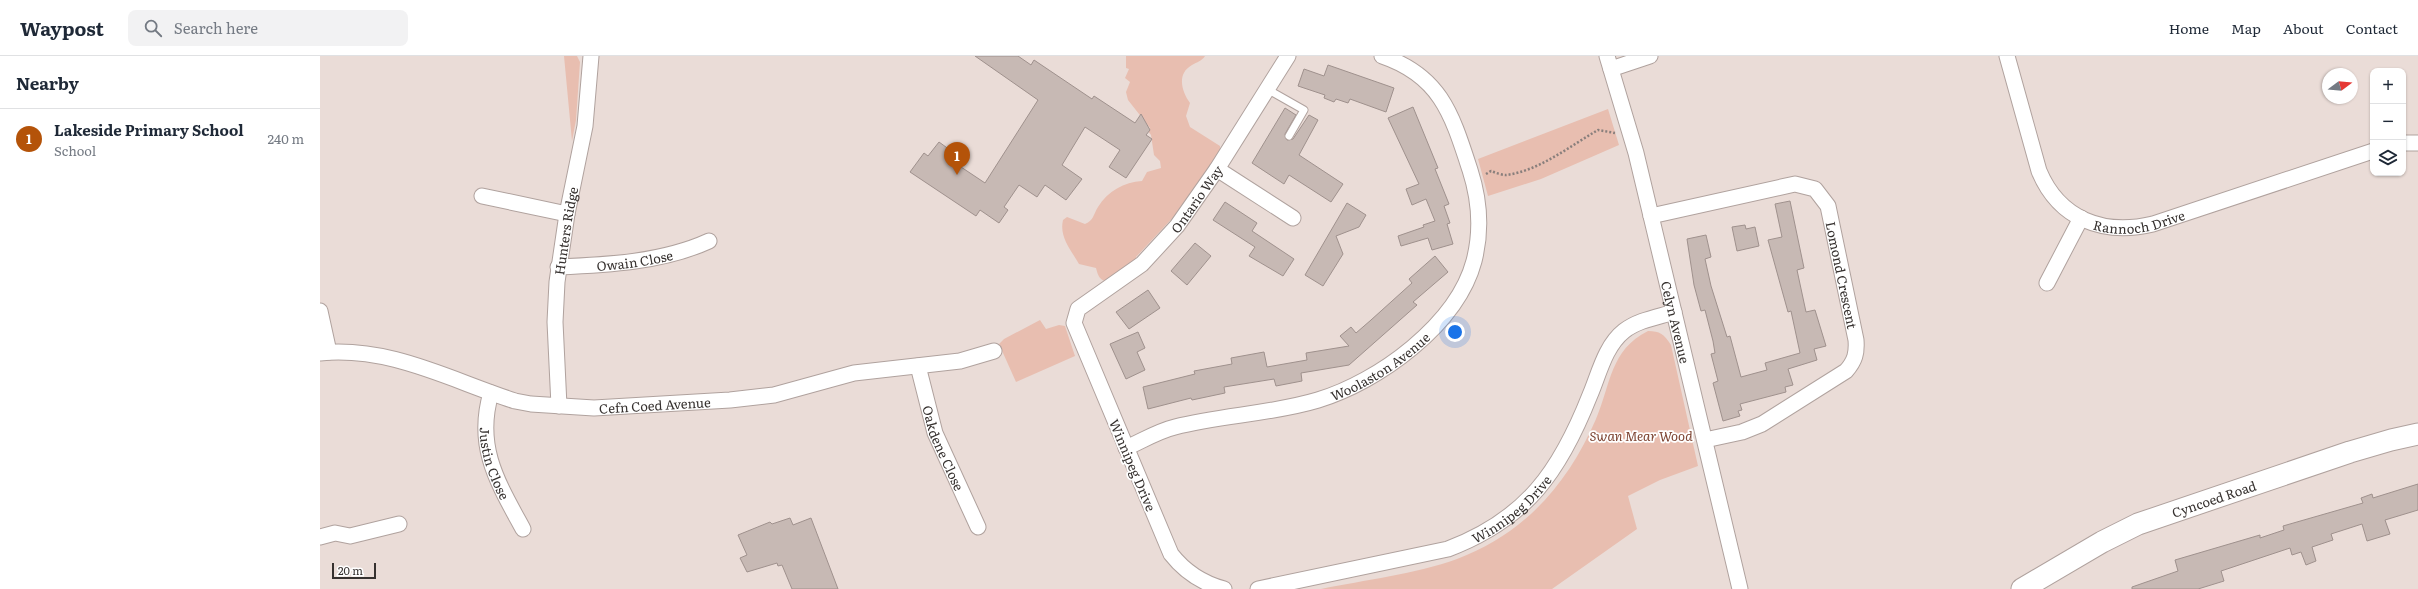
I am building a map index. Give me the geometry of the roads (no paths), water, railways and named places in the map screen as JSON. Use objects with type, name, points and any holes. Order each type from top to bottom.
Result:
[{"type":"street","name":"Hunters Ridge","points":[[559,406],[555,322],[558,267],[585,126],[591,56]]},
{"type":"street","name":"Ontario Way","points":[[1076,315],[1084,304],[1128,275],[1150,257],[1185,216],[1217,169],[1288,56]]},
{"type":"street","name":"Woolaston Avenue","points":[[1126,448],[1174,427],[1318,400],[1356,384],[1407,351],[1447,310],[1458,294],[1471,268],[1479,230],[1478,203],[1473,180],[1452,122],[1437,92],[1430,83],[1414,70],[1382,56]]},
{"type":"street","points":[[1609,63],[1650,56]]},
{"type":"street","name":"Rannoch Drive","points":[[2007,56],[2039,171],[2045,186],[2055,199],[2080,218],[2108,227],[2139,227],[2370,151]]},
{"type":"street","name":"Celyn Avenue","points":[[1609,63],[1631,136],[1652,216],[1740,589]]},
{"type":"street","points":[[2406,143],[2418,143]]},
{"type":"street","points":[[1217,169],[1293,218]]},
{"type":"street","name":"Lomond Crescent","points":[[1652,216],[1795,184],[1816,188],[1828,206],[1856,340],[1857,350],[1854,363],[1846,371],[1762,424],[1742,432],[1705,440]]},
{"type":"street","points":[[482,196],[567,214]]},
{"type":"street","points":[[2047,283],[2080,218]]},
{"type":"street","name":"Owain Close","points":[[558,267],[652,258],[694,248],[708,241]]},
{"type":"street","points":[[320,310],[324,353]]},
{"type":"street","name":"Winnipeg Drive","points":[[1258,589],[1448,549],[1473,538],[1501,522],[1526,502],[1558,463],[1572,439],[1606,356],[1617,337],[1638,323],[1674,312]]},
{"type":"street","name":"Winnipeg Drive","points":[[1076,315],[1076,331],[1171,554],[1179,564],[1200,580],[1224,589]]},
{"type":"street","name":"Cefn Coed Avenue","points":[[324,353],[363,353],[394,358],[491,393],[524,403],[616,408],[761,397],[854,373],[966,359],[994,351]]},
{"type":"street","name":"Oakdene Close","points":[[918,366],[935,433],[978,527]]},
{"type":"street","name":"Justin Close","points":[[491,393],[485,427],[488,457],[501,490],[523,529]]},
{"type":"street","name":"Cyncoed Road","points":[[2022,589],[2102,542],[2138,524],[2350,452],[2418,434]]},
{"type":"street","points":[[320,537],[335,533],[350,536],[399,524]]},
{"type":"lane","points":[[1267,89],[1304,110],[1289,136]]},
{"type":"place","name":"Lakeside Primary School","points":[[957,175]]},
{"type":"park label","name":"Swan Mear Wood","points":[[1641,435]]}]
